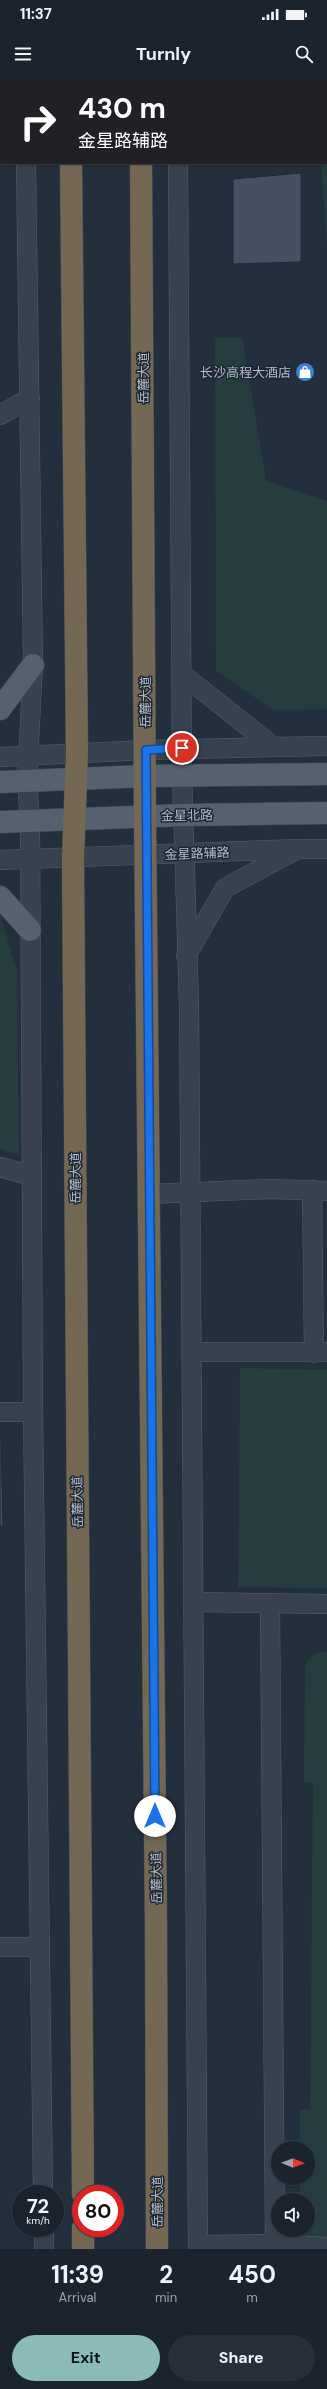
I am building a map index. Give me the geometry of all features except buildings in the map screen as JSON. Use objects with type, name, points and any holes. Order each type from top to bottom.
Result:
[{"type":"highway","name":"岳麓大道","points":[[71,164],[77,753],[77,780],[73,819],[73,858],[83,2185]]},
{"type":"highway","name":"岳麓大道","points":[[141,164],[146,750],[145,855],[150,1194],[156,1918],[157,2249]]},
{"type":"highway","points":[[83,2237],[83,2249]]},
{"type":"main road","points":[[0,709],[33,665]]},
{"type":"main road","points":[[0,782],[146,776],[327,774]]},
{"type":"main road","name":"金星北路","points":[[0,822],[145,816],[327,813]]},
{"type":"main road","points":[[0,897],[30,930]]},
{"type":"street","points":[[26,164],[33,665],[27,782],[30,821],[33,1412],[43,2185]]},
{"type":"street","points":[[178,164],[183,675],[182,776],[186,957],[189,1005],[198,2247],[275,2244],[327,2247]]},
{"type":"street","points":[[0,415],[30,398]]},
{"type":"street","points":[[183,675],[274,747]]},
{"type":"street","points":[[0,758],[182,748],[327,746]]},
{"type":"street","points":[[186,957],[225,888],[298,849]]},
{"type":"street","name":"金星路辅路","points":[[0,860],[327,849]]},
{"type":"street","points":[[0,1167],[32,1176]]},
{"type":"street","points":[[150,1194],[270,1189],[320,1190],[321,1352],[191,1352]]},
{"type":"street","points":[[0,1412],[33,1412]]},
{"type":"street","points":[[193,1602],[327,1604]]},
{"type":"street","points":[[270,1603],[275,2244]]},
{"type":"street","points":[[0,1947],[40,1948]]},
{"type":"street","points":[[44,2237],[44,2249]]},
{"type":"green space","points":[[321,164],[327,164],[327,245]]},
{"type":"green space","points":[[215,338],[242,338],[266,481],[327,501],[327,709],[273,710],[216,671]]},
{"type":"green space","points":[[0,914],[17,971],[19,1155],[0,1149]]},
{"type":"green space","points":[[240,1368],[327,1370],[327,1588],[238,1587]]},
{"type":"green space","points":[[318,1652],[327,1652],[327,2246],[305,2237],[315,2237],[315,2193],[300,2193],[300,2185],[315,2185],[315,2141],[300,2141],[300,2110],[310,2109],[313,1782],[304,1782],[305,1670],[308,1659]]},
{"type":"place","name":"长沙高程大酒店","points":[[305,372]]},
{"type":"route","points":[[155,1816],[150,1194],[145,816],[146,750],[182,748]]}]
